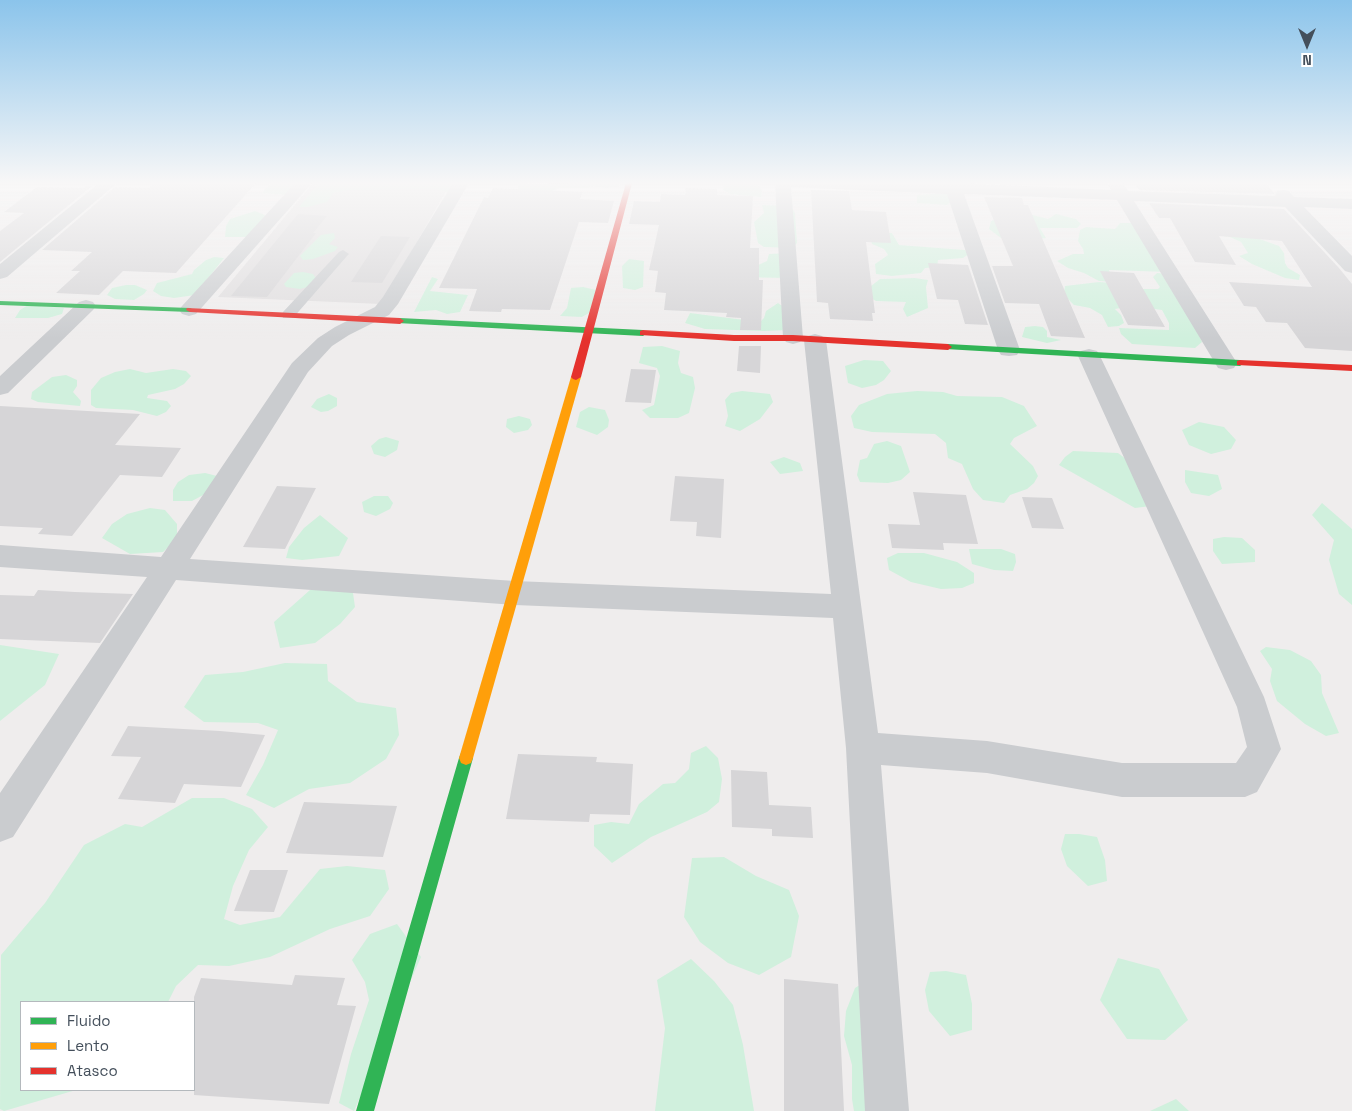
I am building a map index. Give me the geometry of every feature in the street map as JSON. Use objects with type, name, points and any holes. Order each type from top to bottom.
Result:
[{"type":"street","points":[[0,273],[46,235]]},
{"type":"street","points":[[189,310],[257,235]]},
{"type":"street","points":[[0,824],[300,368],[325,342],[382,311],[391,300],[430,235]]},
{"type":"street","points":[[365,1111],[515,592],[615,235]]},
{"type":"street","points":[[790,235],[804,339],[847,608],[863,748],[887,1111]]},
{"type":"street","points":[[970,235],[1009,350]]},
{"type":"street","points":[[1147,235],[1226,362]]},
{"type":"street","points":[[1321,235],[1352,267]]},
{"type":"street","points":[[0,303],[590,329],[734,338],[804,339],[1089,356],[1352,368]]},
{"type":"street","points":[[0,388],[86,306]]},
{"type":"street","points":[[863,748],[987,757],[1122,780],[1245,780],[1264,750],[1253,707],[1089,356]]},
{"type":"street","points":[[0,556],[515,592],[847,608]]},
{"type":"lane","points":[[288,316],[342,254]]},
{"type":"shaded area","points":[[270,235],[421,235],[381,304],[218,297]]},
{"type":"green space","points":[[225,235],[251,235],[249,237],[225,237]]},
{"type":"green space","points":[[321,235],[334,235],[335,238],[329,244],[338,247],[335,251],[313,259],[303,260],[300,256]]},
{"type":"green space","points":[[756,235],[796,235],[797,243],[793,248],[764,247],[758,243]]},
{"type":"green space","points":[[878,235],[893,235],[899,245],[965,250],[969,254],[963,258],[938,260],[937,267],[925,268],[921,273],[892,276],[876,274],[875,264],[888,255],[884,249],[872,244],[871,240]]},
{"type":"green space","points":[[997,235],[1044,235],[1046,238],[1037,239],[1001,238]]},
{"type":"green space","points":[[1079,235],[1143,235],[1168,272],[1109,270],[1113,282],[1099,281],[1084,273],[1068,268],[1057,261],[1073,254],[1084,254],[1078,241]]},
{"type":"green space","points":[[1215,235],[1257,238],[1279,246],[1284,253],[1285,263],[1288,268],[1300,275],[1299,280],[1285,278],[1252,264],[1239,256],[1248,253],[1241,242],[1230,237]]},
{"type":"green space","points":[[790,253],[788,278],[732,277],[767,261],[769,254]]},
{"type":"green space","points":[[214,257],[224,258],[195,295],[174,298],[161,296],[153,291],[157,283],[192,274],[206,260]]},
{"type":"green space","points":[[629,259],[644,261],[643,287],[635,290],[623,288],[622,266]]},
{"type":"green space","points":[[294,273],[313,274],[317,280],[311,286],[300,289],[286,287],[284,284]]},
{"type":"green space","points":[[1157,273],[1171,274],[1202,342],[1195,348],[1132,344],[1121,334],[1119,328],[1169,330],[1169,323],[1162,310],[1131,306],[1115,309],[1121,315],[1124,323],[1119,326],[1108,327],[1102,315],[1090,308],[1074,305],[1064,292],[1065,286],[1099,282],[1113,283],[1136,289],[1158,289],[1160,287],[1153,277]]},
{"type":"green space","points":[[432,277],[438,279],[430,291],[468,295],[460,312],[447,314],[436,310],[414,312]]},
{"type":"green space","points":[[915,278],[928,280],[926,287],[928,308],[907,317],[903,309],[906,302],[876,301],[869,297],[871,286],[880,279]]},
{"type":"green space","points":[[135,285],[147,290],[134,300],[115,299],[107,295],[112,288]]},
{"type":"green space","points":[[583,287],[596,290],[589,313],[582,317],[560,316],[567,308],[571,288]]},
{"type":"green space","points":[[778,303],[785,308],[788,330],[705,329],[685,323],[690,313],[760,322],[764,318],[766,311]]},
{"type":"green space","points":[[28,305],[64,308],[62,314],[48,318],[15,318],[20,310]]},
{"type":"green space","points":[[1025,327],[1043,327],[1047,331],[1047,337],[1061,340],[1047,343],[1022,337]]},
{"type":"green space","points":[[662,346],[680,351],[678,363],[681,373],[693,377],[695,388],[689,413],[678,418],[650,418],[642,410],[654,405],[660,376],[657,368],[639,363],[643,347]]},
{"type":"green space","points":[[864,360],[883,361],[891,371],[884,380],[876,385],[862,388],[848,383],[845,366]]},
{"type":"green space","points":[[130,369],[146,373],[173,369],[186,371],[191,376],[184,384],[175,389],[148,395],[147,398],[167,401],[171,406],[166,412],[157,416],[133,410],[96,408],[91,405],[91,390],[101,378],[115,372]]},
{"type":"green space","points":[[66,375],[77,380],[77,386],[73,392],[81,401],[80,406],[38,402],[31,399],[32,392],[52,377]]},
{"type":"green space","points":[[742,391],[770,394],[773,402],[760,419],[740,431],[725,426],[728,416],[725,400],[731,393]]},
{"type":"green space","points":[[917,391],[943,392],[957,396],[1002,397],[1024,406],[1037,426],[1014,438],[1010,444],[1033,466],[1038,476],[1034,483],[1027,489],[1010,495],[1004,503],[983,500],[973,489],[962,464],[948,458],[946,443],[935,434],[872,432],[854,428],[851,416],[859,405],[887,394]]},
{"type":"green space","points":[[329,394],[337,398],[337,406],[328,411],[321,412],[311,407],[317,399]]},
{"type":"green space","points":[[589,407],[605,410],[609,420],[608,427],[597,435],[576,427],[580,412]]},
{"type":"green space","points":[[519,416],[530,419],[532,425],[528,430],[514,433],[506,427],[507,419]]},
{"type":"green space","points":[[1199,422],[1224,427],[1236,440],[1231,449],[1211,454],[1189,445],[1182,430]]},
{"type":"green space","points":[[386,437],[399,441],[397,450],[385,457],[374,454],[371,446],[379,439]]},
{"type":"green space","points":[[887,441],[901,446],[910,472],[901,480],[888,483],[860,482],[857,475],[860,460],[867,458],[874,444]]},
{"type":"green space","points":[[1073,451],[1118,453],[1134,465],[1151,506],[1135,508],[1059,465]]},
{"type":"green space","points":[[784,457],[800,463],[803,471],[780,474],[770,462]]},
{"type":"green space","points":[[1185,470],[1218,475],[1222,489],[1209,496],[1191,493],[1185,482]]},
{"type":"green space","points":[[205,473],[217,476],[205,494],[192,501],[173,501],[173,490],[178,482],[189,475]]},
{"type":"green space","points":[[374,496],[388,496],[393,503],[390,509],[376,516],[364,512],[362,502]]},
{"type":"green space","points":[[1322,503],[1352,529],[1352,605],[1339,594],[1329,560],[1334,540],[1312,515]]},
{"type":"green space","points":[[150,508],[165,510],[177,524],[177,539],[163,552],[130,554],[102,538],[112,524],[127,514]]},
{"type":"green space","points":[[320,515],[348,538],[339,556],[302,560],[286,558],[289,547],[304,528]]},
{"type":"green space","points":[[1224,537],[1242,538],[1255,550],[1255,562],[1222,564],[1213,551],[1213,539]]},
{"type":"green space","points":[[969,549],[1001,549],[1015,554],[1016,562],[1013,571],[994,570],[972,564]]},
{"type":"green space","points":[[898,553],[924,553],[957,562],[974,573],[974,583],[962,588],[941,589],[911,582],[889,570],[887,558]]},
{"type":"green space","points":[[352,586],[355,607],[340,624],[315,643],[280,648],[274,622],[310,590]]},
{"type":"green space","points":[[0,645],[59,654],[45,685],[0,721]]},
{"type":"green space","points":[[1266,647],[1290,650],[1311,661],[1321,675],[1322,693],[1339,733],[1326,736],[1305,724],[1277,701],[1270,681],[1272,669],[1260,651]]},
{"type":"green space","points":[[285,663],[327,664],[328,681],[357,702],[396,708],[399,735],[386,759],[350,783],[309,789],[274,808],[246,795],[263,765],[278,730],[258,723],[204,722],[184,707],[205,675],[243,672]]},
{"type":"green space","points":[[706,746],[718,758],[722,779],[719,802],[707,812],[651,837],[612,863],[594,846],[594,825],[611,822],[629,824],[639,804],[663,784],[675,783],[689,769],[691,753]]},
{"type":"green space","points":[[192,798],[224,798],[252,809],[268,827],[249,850],[233,886],[224,919],[240,925],[280,917],[320,869],[347,866],[385,870],[389,889],[370,916],[330,929],[270,957],[229,966],[198,965],[176,986],[168,1001],[20,1001],[20,1091],[73,1091],[4,1111],[0,1109],[1,955],[45,903],[84,845],[125,824],[142,827]]},
{"type":"green space","points":[[1065,834],[1097,837],[1105,860],[1107,881],[1088,886],[1067,866],[1061,849]]},
{"type":"green space","points":[[724,857],[756,876],[789,890],[799,916],[791,957],[759,975],[728,963],[700,942],[684,917],[692,858]]},
{"type":"green space","points":[[397,924],[421,957],[354,1111],[339,1103],[351,1054],[369,1000],[365,982],[352,960],[370,934]]},
{"type":"green space","points":[[1118,958],[1159,969],[1188,1020],[1165,1040],[1127,1039],[1100,1000]]},
{"type":"green space","points":[[691,959],[714,981],[733,1005],[743,1045],[754,1111],[655,1111],[665,1028],[657,980]]},
{"type":"green space","points":[[946,971],[966,975],[972,1004],[972,1030],[950,1036],[929,1011],[925,990],[930,972]]},
{"type":"green space","points":[[872,977],[904,1111],[854,1111],[852,1065],[844,1036],[846,1011],[855,988]]},
{"type":"green space","points":[[1176,1099],[1189,1111],[1150,1111]]},
{"type":"building","points":[[0,235],[33,235],[0,262]]},
{"type":"building","points":[[60,235],[210,235],[176,273],[123,271],[99,295],[56,293],[80,271],[71,271],[92,252],[42,250]]},
{"type":"building","points":[[281,235],[315,235],[267,297],[231,296]]},
{"type":"building","points":[[465,235],[575,235],[550,310],[502,309],[501,312],[469,311],[477,289],[439,288]]},
{"type":"building","points":[[657,235],[751,235],[750,248],[759,248],[759,280],[763,280],[761,330],[740,330],[741,318],[726,317],[727,313],[664,310],[666,293],[655,292],[658,271],[649,270]]},
{"type":"building","points":[[813,235],[890,235],[891,243],[866,242],[875,313],[872,313],[873,321],[830,319],[828,303],[817,302]]},
{"type":"building","points":[[1000,235],[1041,235],[1085,338],[1051,336],[1039,304],[1005,303],[992,266],[1013,266]]},
{"type":"building","points":[[1180,235],[1308,235],[1352,284],[1352,351],[1305,348],[1287,323],[1266,322],[1256,307],[1244,306],[1229,282],[1312,287],[1282,241],[1219,236],[1236,265],[1195,262]]},
{"type":"building","points":[[381,236],[410,237],[382,283],[351,282]]},
{"type":"building","points":[[928,263],[968,265],[988,325],[965,324],[958,300],[937,299]]},
{"type":"building","points":[[1100,271],[1134,273],[1165,327],[1128,325]]},
{"type":"building","points":[[739,346],[761,346],[760,373],[737,371]]},
{"type":"building","points":[[631,369],[656,370],[651,403],[625,402]]},
{"type":"building","points":[[0,406],[140,414],[115,445],[181,448],[162,477],[120,475],[72,536],[38,534],[43,528],[0,526]]},
{"type":"building","points":[[675,476],[724,479],[721,538],[696,536],[697,522],[670,521]]},
{"type":"building","points":[[277,486],[316,488],[285,549],[243,547]]},
{"type":"building","points":[[913,492],[966,495],[978,544],[943,543],[944,550],[892,548],[888,524],[920,525]]},
{"type":"building","points":[[1022,497],[1052,498],[1064,529],[1032,528]]},
{"type":"building","points":[[38,590],[133,594],[100,643],[0,639],[0,595],[34,596]]},
{"type":"building","points":[[128,726],[265,735],[241,787],[184,784],[175,803],[118,799],[141,757],[111,756]]},
{"type":"building","points":[[518,754],[597,757],[596,762],[633,764],[630,815],[590,814],[589,822],[506,819]]},
{"type":"building","points":[[731,770],[767,772],[769,805],[811,807],[813,838],[772,836],[772,829],[732,827]]},
{"type":"building","points":[[304,802],[397,806],[383,857],[286,853]]},
{"type":"building","points":[[250,870],[288,870],[274,912],[234,911]]},
{"type":"building","points":[[295,975],[345,978],[337,1005],[356,1006],[329,1104],[194,1095],[194,997],[201,978],[292,985]]},
{"type":"building","points":[[784,979],[838,984],[844,1111],[784,1111]]},
{"type":"traffic: fast","points":[[0,303],[190,310]]},
{"type":"traffic: fast","points":[[400,321],[643,333]]},
{"type":"traffic: fast","points":[[948,347],[1240,363]]},
{"type":"traffic: fast","points":[[365,1111],[466,758]]},
{"type":"traffic: slow","points":[[466,758],[576,377]]},
{"type":"traffic: jam","points":[[576,377],[615,235]]},
{"type":"traffic: jam","points":[[190,310],[400,321]]},
{"type":"traffic: jam","points":[[643,333],[734,338],[793,338],[948,347]]},
{"type":"traffic: jam","points":[[1240,363],[1352,368]]}]
